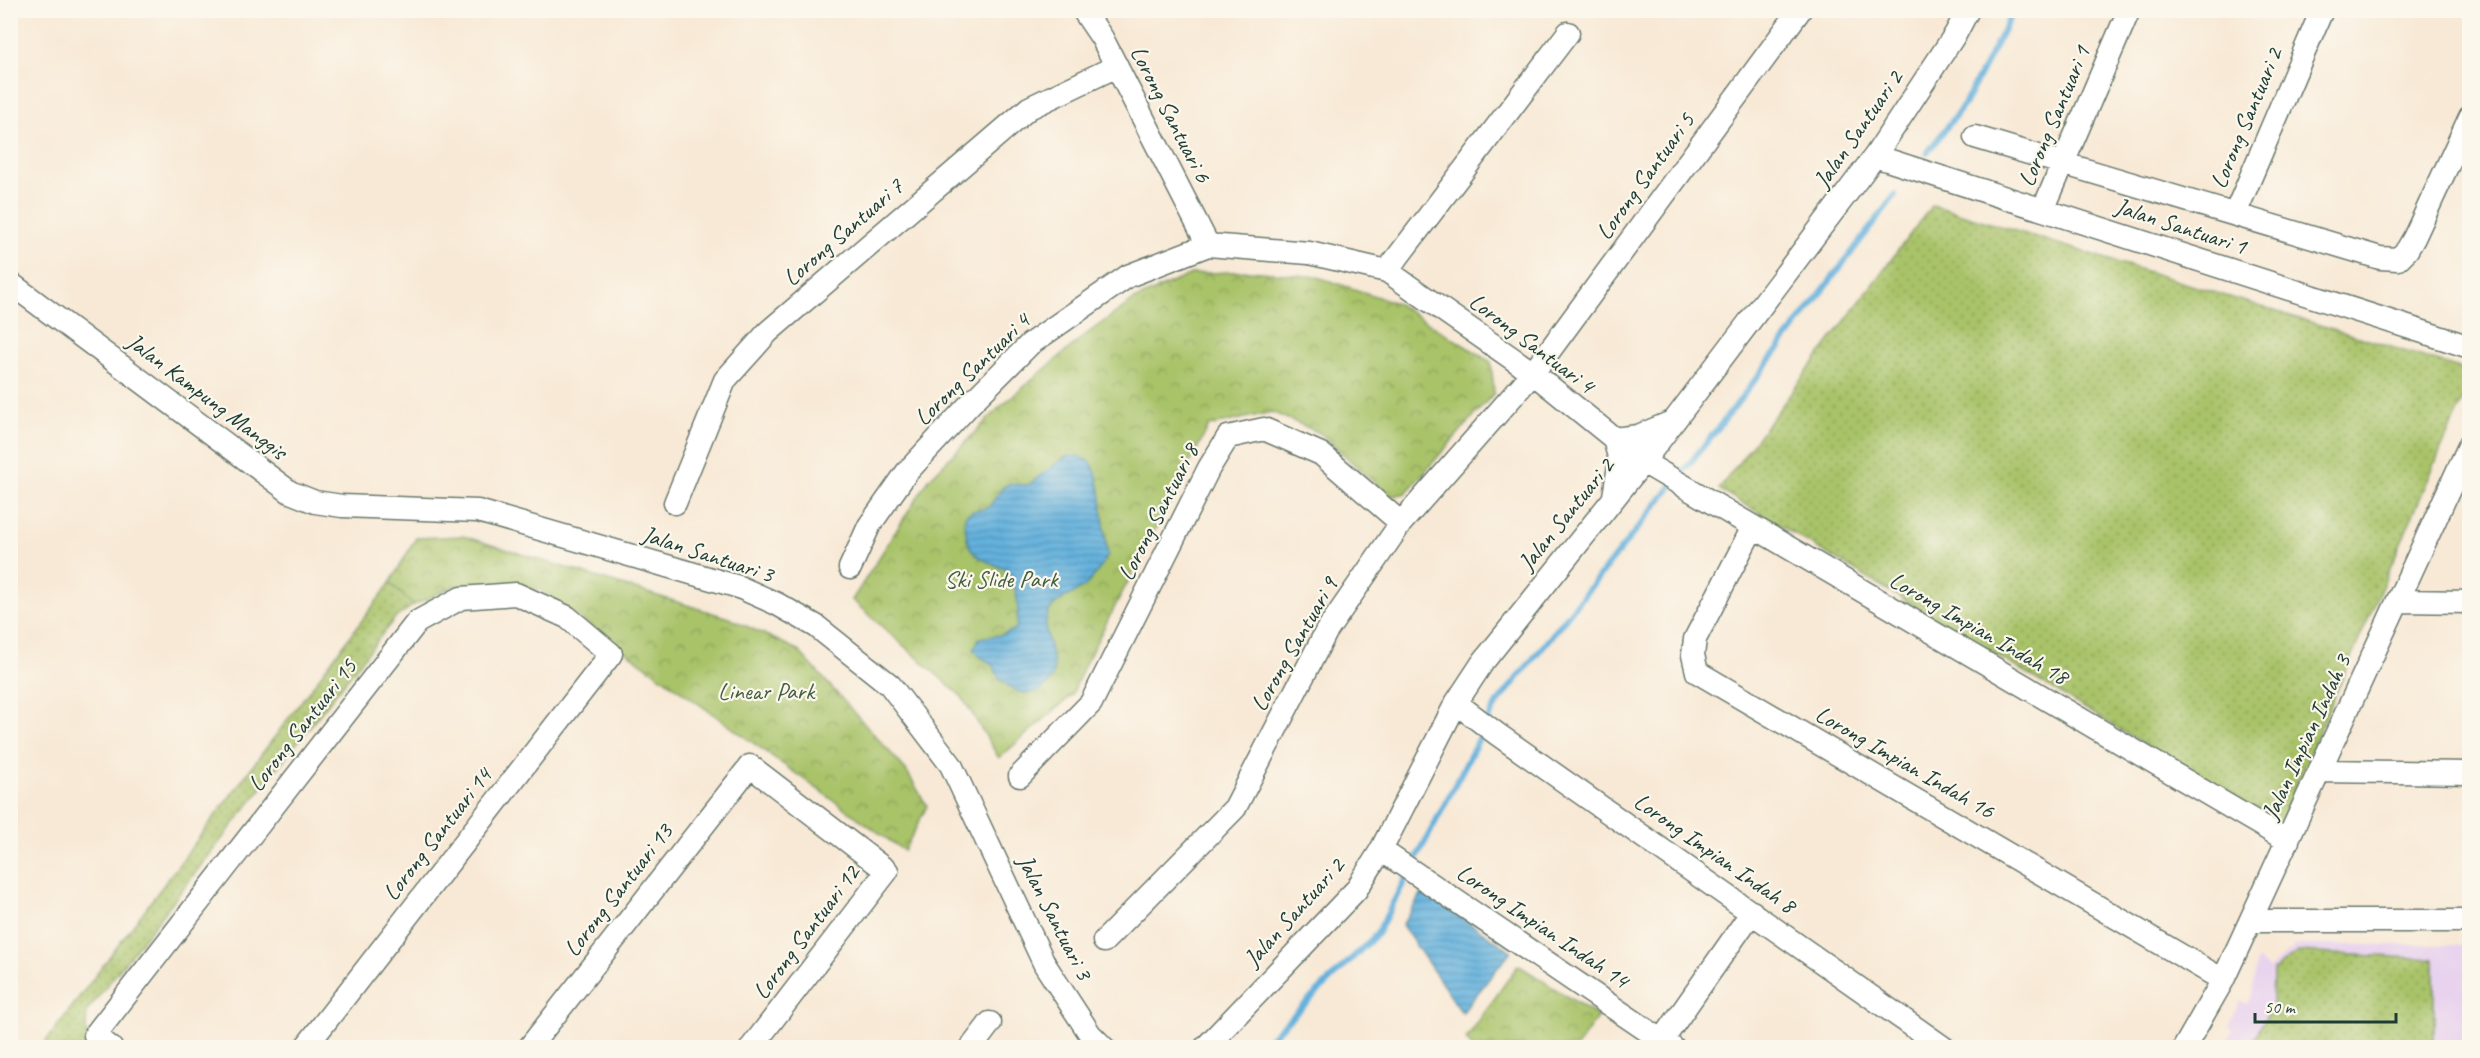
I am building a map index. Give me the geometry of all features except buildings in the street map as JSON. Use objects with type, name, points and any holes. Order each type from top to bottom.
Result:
[{"type":"street","name":"Lorong Santuari 6","points":[[1083,10],[1117,66],[1208,245]]},
{"type":"street","name":"Lorong Santuari 5","points":[[1533,373],[1800,10]]},
{"type":"street","name":"Jalan Santuari 2","points":[[1205,1047],[1388,854],[1462,708],[1525,608],[1674,422],[1875,156],[1956,33],[1968,10]]},
{"type":"street","name":"Lorong Santuari 1","points":[[2043,210],[2129,10]]},
{"type":"street","name":"Lorong Santuari 2","points":[[2235,214],[2322,10]]},
{"type":"street","points":[[1387,271],[1568,33]]},
{"type":"street","name":"Lorong Santuari 7","points":[[675,503],[725,380],[768,332],[1029,108],[1117,66]]},
{"type":"street","points":[[1975,137],[2380,258],[2398,259],[2408,250],[2469,117]]},
{"type":"street","name":"Jalan Santuari 1","points":[[1875,156],[2469,347]]},
{"type":"street","name":"Lorong Santuari 4","points":[[850,568],[869,526],[907,472],[1030,345],[1128,276],[1208,245],[1309,254],[1387,271],[1533,373],[1643,462]]},
{"type":"street","name":"Jalan Kampung Manggis","points":[[10,283],[290,492],[315,502],[342,506],[390,507]]},
{"type":"street","points":[[2444,339],[2469,333]]},
{"type":"street","name":"Lorong Santuari 9","points":[[1104,941],[1235,808],[1326,632],[1401,523],[1533,373]]},
{"type":"street","points":[[1613,500],[1620,460],[1614,439],[1638,436],[1674,422]]},
{"type":"street","name":"Lorong Santuari 8","points":[[1020,776],[1091,703],[1209,468],[1228,437],[1264,429],[1321,454],[1401,523]]},
{"type":"street","name":"Jalan Impian Indah 3","points":[[2184,1047],[2223,980],[2251,921],[2469,444]]},
{"type":"street","name":"Lorong Impian Indah 18","points":[[1643,462],[2288,841]]},
{"type":"street","name":"Jalan Santuari 3","points":[[390,507],[478,511],[739,587],[777,604],[816,626],[890,686],[951,765],[1045,965],[1090,1034],[1104,1047]]},
{"type":"street","name":"Lorong Impian Indah 16","points":[[1753,527],[1695,639],[1693,655],[1697,672],[2223,980]]},
{"type":"street","name":"Lorong Santuari 15","points":[[103,1041],[417,622],[461,598],[516,594],[567,617],[611,654]]},
{"type":"street","points":[[2398,601],[2469,602]]},
{"type":"street","name":"Lorong Santuari 14","points":[[304,1047],[611,654]]},
{"type":"street","name":"Lorong Impian Indah 8","points":[[1462,708],[1944,1047]]},
{"type":"street","name":"Lorong Santuari 13","points":[[529,1047],[750,766]]},
{"type":"street","name":"Lorong Santuari 12","points":[[750,766],[886,871],[751,1047]]},
{"type":"street","points":[[2319,771],[2469,773]]},
{"type":"street","name":"Lorong Impian Indah 14","points":[[1388,854],[1664,1045]]},
{"type":"street","points":[[1664,1045],[1752,912]]},
{"type":"street","points":[[2251,921],[2469,921]]},
{"type":"street","points":[[971,1047],[990,1023]]},
{"type":"shaded area","points":[[2297,945],[2469,945],[2469,1047],[2223,1048],[2233,1029],[2229,1026],[2240,1001],[2247,1004],[2252,994],[2257,959],[2268,968]]},
{"type":"green space","points":[[1932,205],[2469,371],[2469,385],[2279,825],[1719,489]]},
{"type":"green space","name":"Ski Slide Park","points":[[1249,271],[1318,277],[1396,303],[1491,362],[1494,393],[1406,493],[1390,497],[1320,433],[1272,412],[1209,426],[1084,666],[1072,695],[999,758],[962,697],[852,600],[929,479],[1000,407],[1085,335],[1134,300],[1191,274]]},
{"type":"green space","name":"Linear Park","points":[[463,536],[729,618],[798,650],[906,770],[927,806],[904,851],[540,590],[454,586],[414,605],[390,583],[416,538]]},
{"type":"green space","points":[[390,583],[414,605],[395,618],[87,1011],[86,1030],[91,1047],[41,1048]]},
{"type":"green space","points":[[2298,952],[2434,959],[2434,1047],[2250,1047],[2272,1005],[2273,970]]},
{"type":"green space","points":[[1518,965],[1598,1016],[1577,1047],[1472,1047],[1466,1039]]},
{"type":"water","points":[[1078,456],[1090,462],[1095,470],[1108,555],[1086,585],[1059,601],[1050,610],[1046,625],[1054,665],[1053,674],[1050,682],[1042,689],[1037,692],[1023,693],[1005,683],[992,665],[974,650],[979,638],[1001,635],[1016,629],[1018,606],[1014,585],[1008,571],[980,558],[970,548],[965,516],[972,511],[988,508],[1003,487],[1009,484],[1028,485],[1065,457]]},
{"type":"water","points":[[1423,892],[1511,951],[1462,1013],[1402,925]]},
{"type":"waterway","points":[[1927,153],[1964,105],[2014,10]]},
{"type":"waterway","points":[[1487,721],[1496,705],[1730,413],[1895,195]]},
{"type":"waterway","points":[[1413,865],[1483,731]]},
{"type":"waterway","points":[[1260,1048],[1377,934],[1408,874]]}]
